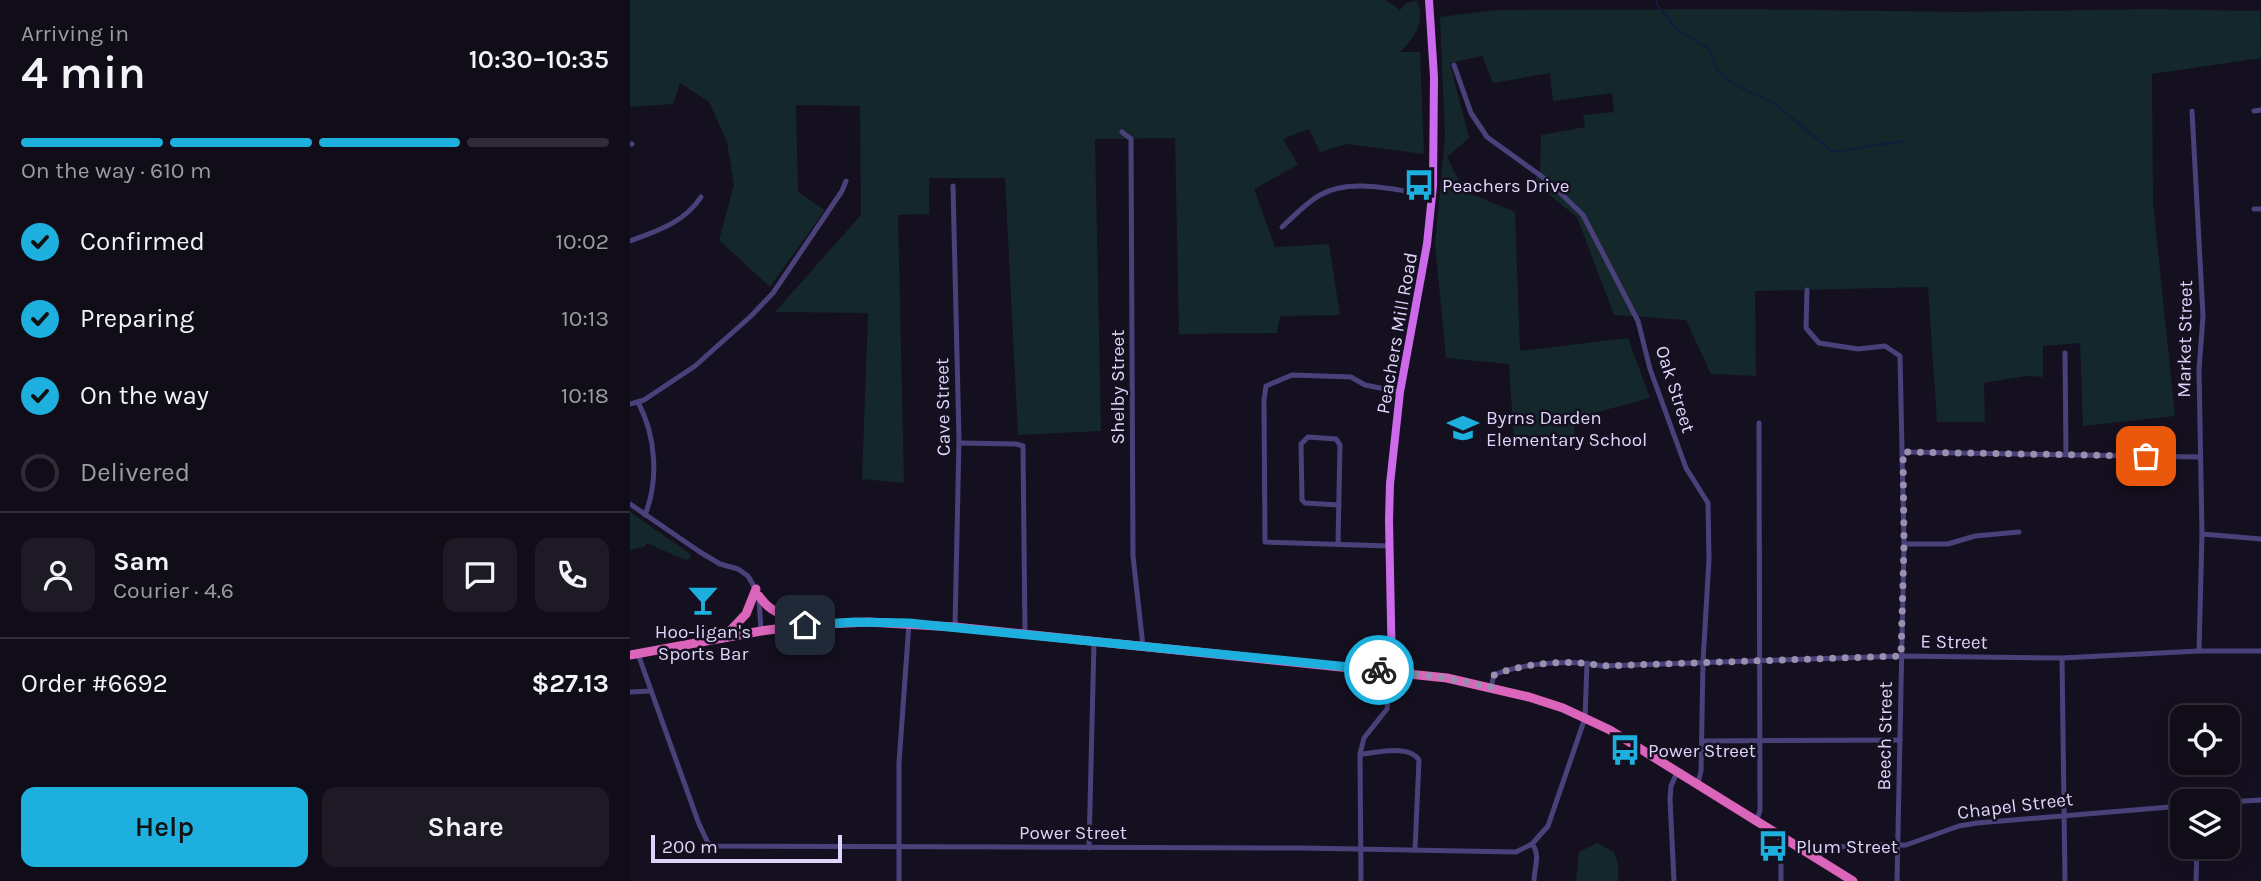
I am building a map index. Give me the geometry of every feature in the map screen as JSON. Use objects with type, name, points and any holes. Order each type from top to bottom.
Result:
[{"type":"highway","points":[[723,638],[746,614],[757,592],[774,612],[790,616],[805,625]]},
{"type":"highway","points":[[634,654],[805,625],[909,623],[1439,677],[1529,697],[1585,718],[1678,770],[1853,881]]},
{"type":"main road","name":"Peachers Mill Road","points":[[1392,672],[1390,484],[1400,392],[1427,244],[1432,195],[1435,129],[1429,0]]},
{"type":"street","name":"Oak Street","points":[[1454,65],[1471,113],[1487,137],[1548,181],[1583,215],[1639,321],[1650,369],[1686,468],[1708,503],[1709,559],[1703,662],[1703,741],[1698,783]]},
{"type":"street","name":"Market Street","points":[[2192,111],[2203,316],[2199,370],[2202,534],[2199,651]]},
{"type":"street","name":"Shelby Street","points":[[1122,132],[1131,138],[1133,556],[1143,646]]},
{"type":"street","points":[[630,404],[638,402],[695,366],[766,301],[842,191],[846,181]]},
{"type":"street","name":"Cave Street","points":[[953,186],[959,443],[955,627]]},
{"type":"street","points":[[1282,227],[1320,195],[1336,188],[1352,186],[1432,195]]},
{"type":"street","points":[[630,241],[678,220],[701,197]]},
{"type":"street","name":"Beech Street","points":[[1807,290],[1806,328],[1819,343],[1858,349],[1885,346],[1900,356],[1904,544],[1897,881]]},
{"type":"street","points":[[2064,353],[2066,454]]},
{"type":"street","points":[[1389,546],[1265,542],[1263,428],[1266,386],[1292,375],[1351,377],[1365,385],[1400,392]]},
{"type":"street","points":[[638,402],[648,425],[653,451],[652,492],[645,515]]},
{"type":"street","points":[[1757,820],[1760,810],[1759,422]]},
{"type":"street","points":[[1338,545],[1339,505],[1339,445],[1336,439],[1308,437],[1301,444],[1302,500],[1305,503],[1339,505]]},
{"type":"street","points":[[959,443],[1020,444],[1025,452],[1025,634]]},
{"type":"street","points":[[1903,452],[2200,457]]},
{"type":"street","points":[[630,504],[720,564],[738,569],[748,576],[757,592],[761,631]]},
{"type":"street","points":[[1904,544],[1948,544],[1967,537],[2019,532]]},
{"type":"street","points":[[2202,534],[2261,539]]},
{"type":"street","points":[[899,881],[899,763],[909,623]]},
{"type":"street","points":[[1089,848],[1094,641]]},
{"type":"street","name":"E Street","points":[[1491,687],[1494,675],[1513,667],[1587,663],[1602,666],[1901,656],[2062,658],[2199,651],[2261,651]]},
{"type":"street","name":"Power Street","points":[[634,654],[705,840],[710,845],[1516,852],[1532,844]]},
{"type":"street","points":[[2062,658],[2065,881]]},
{"type":"street","points":[[1534,881],[1538,856],[1532,844],[1548,826],[1585,718],[1587,663]]},
{"type":"street","points":[[1361,881],[1360,754],[1364,738],[1387,709],[1392,672]]},
{"type":"street","points":[[630,692],[650,691]]},
{"type":"street","points":[[1703,741],[1900,740]]},
{"type":"street","points":[[1360,754],[1407,751],[1415,754],[1419,760],[1415,850]]},
{"type":"street","points":[[1674,881],[1670,799],[1671,786],[1678,770]]},
{"type":"street","points":[[2240,802],[2261,800]]},
{"type":"street","name":"Chapel Street","points":[[1816,858],[1827,848],[1913,843],[1959,825],[2170,807]]},
{"type":"street","points":[[1782,881],[1781,861],[1788,841]]},
{"type":"street","points":[[2196,881],[2197,859]]},
{"type":"green space","points":[[630,0],[1386,0],[1400,10],[1406,3],[1417,1],[1420,16],[1418,29],[1400,52],[1420,52],[1424,154],[1347,144],[1320,152],[1309,129],[1283,139],[1298,165],[1254,189],[1275,247],[1329,244],[1340,315],[1280,316],[1277,333],[1179,334],[1175,138],[1095,139],[1101,431],[1018,435],[1005,178],[929,178],[929,214],[898,215],[904,483],[862,479],[868,313],[775,312],[861,215],[860,106],[796,105],[798,192],[825,210],[770,287],[719,240],[734,185],[727,142],[709,102],[680,83],[673,104],[630,107]]},
{"type":"green space","points":[[2150,9],[2260,11],[2261,58],[2152,74],[2153,203],[2175,416],[2083,426],[2080,343],[2043,346],[2043,377],[2026,376],[1984,383],[1985,422],[1937,422],[1928,287],[1755,291],[1756,376],[1711,374],[1686,320],[1614,315],[1577,217],[1533,182],[1540,171],[1541,135],[1585,127],[1583,115],[1614,112],[1612,93],[1553,101],[1550,73],[1493,83],[1482,56],[1450,63],[1469,138],[1447,157],[1464,191],[1515,212],[1520,351],[1628,338],[1650,398],[1575,418],[1574,443],[1514,441],[1509,364],[1446,358],[1435,244],[1445,136],[1440,17],[1496,10],[1962,12]]},
{"type":"green space","points":[[630,512],[686,551],[691,555],[690,558],[686,560],[646,543],[646,546],[630,550]]},
{"type":"green space","points":[[1597,843],[1614,852],[1618,864],[1618,881],[1576,881],[1579,852]]},
{"type":"waterway","points":[[1656,0],[1657,5],[1679,31],[1708,48],[1719,73],[1737,86],[1775,104],[1833,152],[1902,141]]},
{"type":"way so far","points":[[1379,670],[1491,687],[1494,675],[1513,667],[1901,656],[1903,452],[2146,456]]},
{"type":"place","name":"Peachers Drive","points":[[1419,185]]},
{"type":"place","name":"Byrns Darden Elementary School","points":[[1463,428]]},
{"type":"place","name":"Hoo-ligan's Sports Bar","points":[[703,600]]},
{"type":"place","name":"Power Street","points":[[1625,750]]},
{"type":"place","name":"Plum Street","points":[[1773,846]]},
{"type":"route","points":[[805,625],[909,623],[1379,670]]}]
